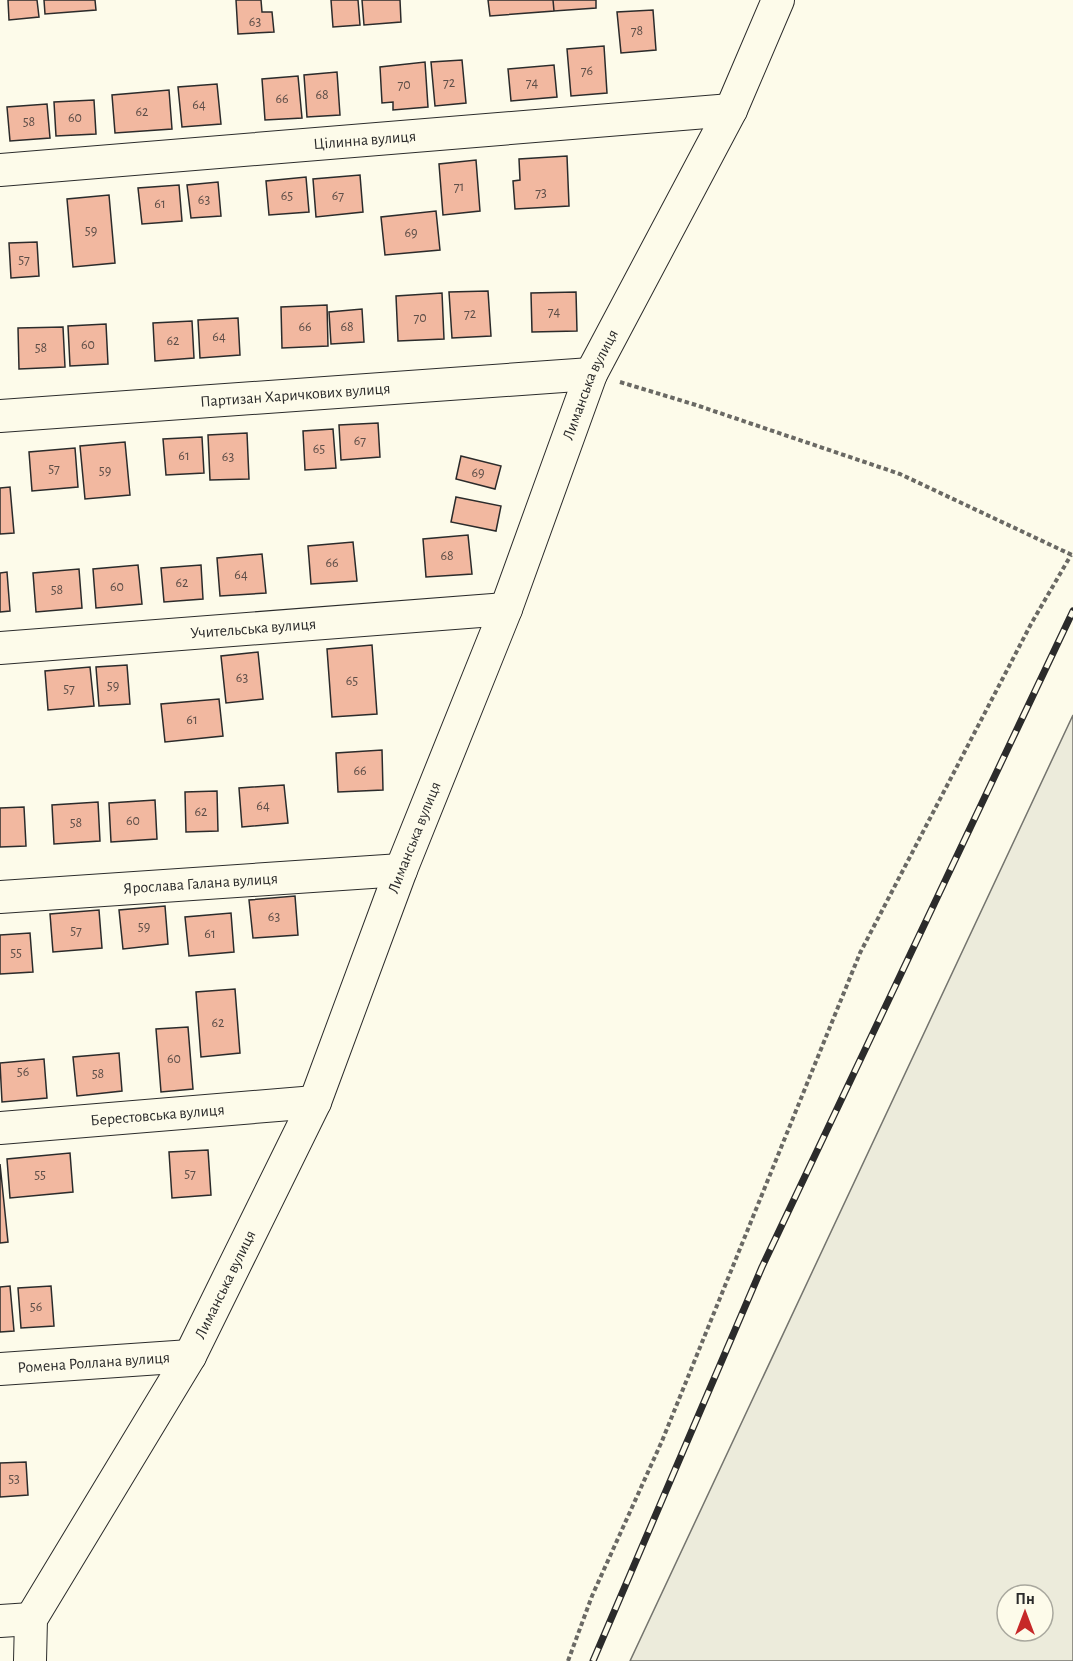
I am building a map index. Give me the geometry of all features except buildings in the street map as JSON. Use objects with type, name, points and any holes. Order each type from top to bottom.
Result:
[{"type":"street","name":"Лиманська вулиця","points":[[30,1661],[31,1619],[190,1356],[315,1102],[401,870],[506,609],[591,374],[731,110],[778,0]]},
{"type":"street","name":"Цілинна вулиця","points":[[0,170],[731,110]]},
{"type":"street","name":"Партизан Харичкових вулиця","points":[[0,416],[591,374]]},
{"type":"street","name":"Учительська вулиця","points":[[0,648],[506,609]]},
{"type":"street","name":"Ярослава Галана вулиця","points":[[0,897],[401,870]]},
{"type":"street","name":"Берестовська вулиця","points":[[0,1128],[315,1102]]},
{"type":"street","name":"Ромена Роллана вулиця","points":[[0,1369],[190,1356]]},
{"type":"street","points":[[0,1621],[31,1619]]},
{"type":"path","points":[[568,1661],[592,1596],[662,1441],[860,953],[1031,624],[1072,555],[900,474],[696,405],[591,374]]},
{"type":"shaded area","points":[[1073,715],[1073,1661],[630,1661]]},
{"type":"railway","points":[[593,1661],[762,1267],[1073,611]]}]
